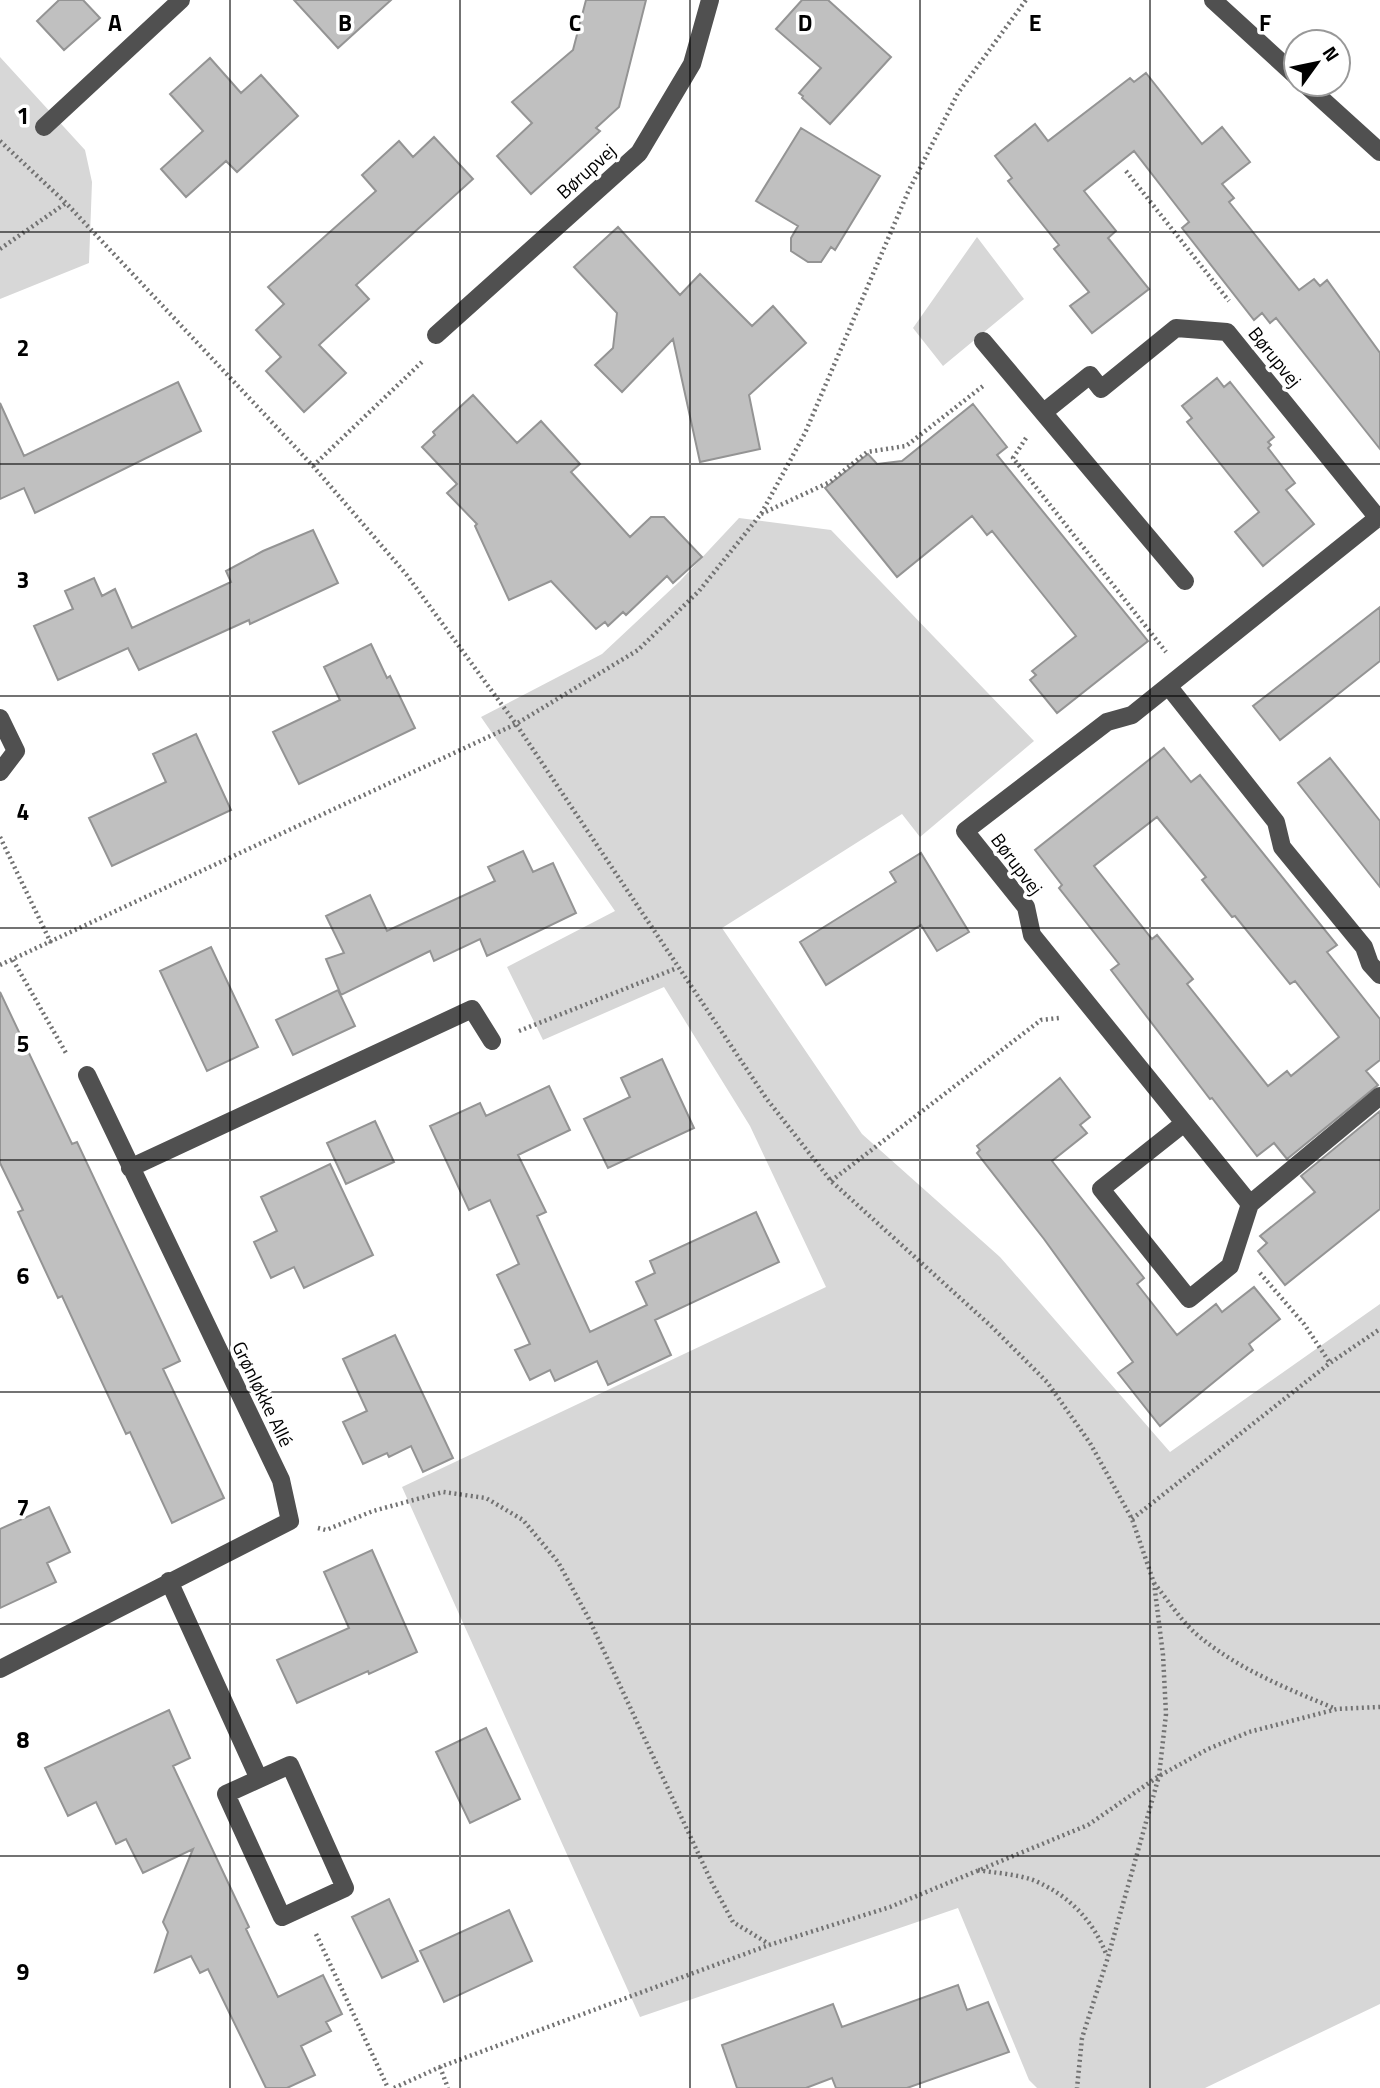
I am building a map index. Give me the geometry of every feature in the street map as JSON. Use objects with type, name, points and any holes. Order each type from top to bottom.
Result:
[{"type":"street","points":[[44,127],[181,0]]},
{"type":"street","name":"Børupvej","points":[[436,335],[639,153],[692,64],[710,0]]},
{"type":"street","points":[[1213,0],[1282,63]]},
{"type":"street","points":[[1320,98],[1380,152]]},
{"type":"street","name":"Børupvej","points":[[1044,412],[1090,375],[1101,389],[1176,328],[1227,332],[1379,517],[1169,687],[1132,715],[1107,722],[965,831],[1026,906],[1032,936],[1250,1204]]},
{"type":"street","points":[[983,341],[1185,581]]},
{"type":"street","points":[[1169,687],[1276,822],[1282,847],[1364,947],[1370,964],[1380,975]]},
{"type":"street","points":[[0,718],[16,751],[0,772]]},
{"type":"street","points":[[130,1168],[472,1009],[492,1041]]},
{"type":"street","name":"Grønløkke Allé","points":[[87,1075],[281,1480],[290,1521]]},
{"type":"street","points":[[1183,1124],[1101,1189],[1189,1299],[1230,1266],[1250,1204],[1380,1096]]},
{"type":"street","points":[[0,1669],[290,1521]]},
{"type":"street","points":[[169,1581],[259,1779]]},
{"type":"street","points":[[290,1766],[345,1888],[282,1917],[226,1794],[259,1779],[290,1766]]},
{"type":"path","points":[[0,965],[516,723],[638,649],[699,591],[761,514],[805,433],[908,192],[958,93],[1026,0]]},
{"type":"path","points":[[0,141],[66,203],[313,466],[406,574],[516,723],[766,1098],[831,1181],[991,1326],[1047,1382],[1090,1443],[1132,1519],[1154,1583],[1163,1655],[1166,1714],[1159,1776],[1108,1957],[1082,2038],[1077,2088]]},
{"type":"path","points":[[1126,170],[1231,304],[1227,332]]},
{"type":"path","points":[[0,249],[66,203]]},
{"type":"path","points":[[313,466],[433,352],[436,335]]},
{"type":"path","points":[[761,514],[830,482],[867,452],[906,446],[1006,368]]},
{"type":"path","points":[[1044,412],[1013,458],[1184,674]]},
{"type":"path","points":[[0,837],[51,943]]},
{"type":"path","points":[[13,960],[75,1069],[87,1075]]},
{"type":"path","points":[[492,1041],[677,968]]},
{"type":"path","points":[[831,1181],[1041,1020]]},
{"type":"path","points":[[1236,1246],[1304,1324],[1330,1363]]},
{"type":"path","points":[[1132,1519],[1330,1363],[1380,1329]]},
{"type":"path","points":[[290,1521],[326,1530],[373,1511],[443,1492],[486,1498],[523,1520],[558,1562],[588,1617],[712,1883],[733,1922],[769,1945]]},
{"type":"path","points":[[1154,1583],[1194,1631],[1236,1664],[1337,1709]]},
{"type":"path","points":[[394,2088],[440,2067],[769,1945],[890,1907],[1088,1825],[1159,1776],[1209,1749],[1249,1732],[1337,1709],[1380,1707]]},
{"type":"path","points":[[978,1870],[1031,1880],[1069,1899],[1097,1933],[1108,1957]]},
{"type":"path","points":[[303,1907],[388,2088]]},
{"type":"path","points":[[440,2067],[447,2088]]},
{"type":"shaded area","points":[[0,57],[85,150],[92,182],[89,263],[0,299]]},
{"type":"shaded area","points":[[977,237],[1024,299],[943,366],[913,328]]},
{"type":"shaded area","points":[[739,518],[831,530],[1034,741],[920,837],[902,814],[722,928],[862,1134],[1000,1257],[1170,1452],[1380,1304],[1380,2004],[1205,2088],[1037,2088],[1029,2080],[958,1908],[640,2017],[402,1487],[826,1287],[750,1126],[664,987],[543,1040],[507,967],[615,911],[481,717],[602,654],[680,581]]},
{"type":"building","points":[[59,0],[83,0],[100,18],[64,50],[37,21]]},
{"type":"building","points":[[294,0],[391,0],[338,48]]},
{"type":"building","points":[[586,0],[646,0],[619,107],[596,128],[600,131],[531,194],[497,156],[532,123],[512,102],[573,50]]},
{"type":"building","points":[[802,0],[828,0],[891,57],[830,124],[799,93],[821,68],[776,29]]},
{"type":"building","points":[[210,58],[241,93],[261,75],[298,116],[237,172],[226,161],[186,197],[161,169],[203,131],[170,94]]},
{"type":"building","points":[[1146,73],[1202,144],[1222,127],[1250,162],[1222,184],[1234,198],[1229,202],[1299,290],[1314,279],[1320,286],[1327,280],[1380,353],[1380,449],[1276,318],[1270,323],[1262,313],[1254,320],[1182,228],[1189,222],[1134,151],[1084,191],[1116,231],[1108,238],[1149,289],[1092,333],[1070,306],[1089,292],[1054,249],[1059,245],[1008,181],[1012,178],[995,156],[1035,124],[1048,141],[1130,78],[1134,82]]},
{"type":"building","points":[[801,128],[880,176],[835,250],[831,247],[821,262],[808,262],[791,251],[791,238],[798,226],[756,201]]},
{"type":"building","points":[[434,137],[473,179],[356,285],[369,299],[319,345],[346,373],[304,412],[266,371],[281,357],[256,330],[284,304],[268,287],[376,191],[362,175],[399,141],[413,157]]},
{"type":"building","points":[[618,227],[680,295],[700,274],[752,326],[773,306],[806,343],[749,395],[760,449],[700,462],[673,339],[622,392],[595,365],[613,348],[617,313],[574,267]]},
{"type":"building","points":[[1217,378],[1224,387],[1230,382],[1274,437],[1268,442],[1271,445],[1268,448],[1295,483],[1286,490],[1314,524],[1263,566],[1235,532],[1259,512],[1187,422],[1192,418],[1182,406]]},
{"type":"building","points":[[178,382],[201,431],[35,513],[24,488],[0,499],[0,403],[24,456]]},
{"type":"building","points":[[473,395],[517,443],[541,421],[580,464],[571,472],[630,537],[651,517],[664,517],[702,557],[673,583],[667,576],[626,615],[623,612],[608,626],[605,622],[596,629],[551,581],[509,600],[475,526],[477,524],[447,493],[457,484],[422,447],[435,435],[433,432]]},
{"type":"building","points":[[973,404],[1007,447],[997,455],[1148,641],[1057,713],[1030,680],[1036,675],[1032,671],[1076,636],[992,531],[987,535],[972,516],[897,577],[825,488],[868,454],[877,464],[902,461]]},
{"type":"building","points":[[313,530],[338,583],[250,624],[249,620],[139,670],[128,648],[58,680],[34,626],[73,609],[65,591],[94,578],[102,596],[115,589],[132,628],[231,582],[226,571],[263,551]]},
{"type":"building","points":[[1380,607],[1380,661],[1280,740],[1253,706]]},
{"type":"building","points":[[371,644],[415,728],[299,784],[273,732],[340,700],[324,667]]},
{"type":"building","points":[[196,734],[231,810],[112,866],[89,818],[166,782],[153,754]]},
{"type":"building","points":[[1164,748],[1191,782],[1200,775],[1337,945],[1327,952],[1380,1019],[1380,1060],[1366,1071],[1378,1085],[1287,1159],[1274,1143],[1257,1156],[1111,970],[1119,964],[1059,888],[1062,885],[1035,850]],"holes":[[[1157,817],[1206,877],[1202,880],[1232,917],[1235,916],[1290,984],[1295,981],[1339,1037],[1291,1076],[1287,1071],[1268,1086],[1187,984],[1193,979],[1157,935],[1152,939],[1094,866]]]},
{"type":"building","points":[[1330,758],[1380,821],[1380,887],[1298,783]]},
{"type":"building","points":[[523,851],[533,872],[553,863],[576,913],[487,956],[480,939],[434,961],[430,951],[341,995],[326,959],[344,953],[326,916],[370,895],[387,931],[495,881],[488,867]]},
{"type":"building","points":[[921,853],[969,932],[937,951],[921,925],[826,985],[800,942],[896,882],[890,872]]},
{"type":"building","points":[[211,947],[258,1047],[207,1071],[160,971]]},
{"type":"building","points":[[338,990],[355,1026],[293,1055],[276,1020]]},
{"type":"building","points":[[0,992],[72,1144],[77,1142],[180,1361],[163,1369],[224,1498],[172,1523],[130,1432],[126,1434],[62,1296],[58,1298],[18,1212],[23,1210],[0,1163]]},
{"type":"building","points":[[662,1059],[694,1128],[608,1168],[584,1119],[630,1097],[621,1078]]},
{"type":"building","points":[[1060,1078],[1090,1117],[1080,1125],[1087,1133],[1052,1161],[1144,1278],[1137,1284],[1177,1335],[1216,1304],[1222,1312],[1254,1287],[1280,1319],[1249,1344],[1253,1350],[1160,1426],[1118,1373],[1133,1362],[1044,1239],[977,1153],[980,1150],[977,1146]]},
{"type":"building","points":[[549,1086],[570,1130],[518,1155],[546,1212],[537,1216],[590,1332],[647,1305],[636,1282],[655,1273],[650,1261],[756,1212],[779,1262],[655,1320],[671,1355],[608,1385],[597,1361],[555,1381],[550,1370],[530,1380],[515,1350],[530,1344],[497,1275],[519,1264],[490,1200],[469,1210],[430,1126],[480,1103],[486,1116]]},
{"type":"building","points":[[1380,1111],[1380,1209],[1285,1285],[1258,1251],[1267,1243],[1260,1236],[1315,1192],[1301,1176]]},
{"type":"building","points":[[375,1121],[394,1162],[346,1184],[327,1143]]},
{"type":"building","points":[[330,1164],[373,1255],[304,1288],[294,1267],[271,1278],[254,1242],[277,1231],[261,1197]]},
{"type":"building","points":[[395,1335],[453,1458],[423,1472],[411,1446],[389,1457],[387,1453],[363,1464],[343,1422],[367,1411],[343,1359]]},
{"type":"building","points":[[49,1507],[70,1552],[47,1563],[56,1582],[0,1608],[0,1529]]},
{"type":"building","points":[[372,1550],[417,1652],[297,1703],[277,1660],[349,1628],[324,1572]]},
{"type":"building","points":[[169,1710],[190,1758],[173,1766],[249,1927],[246,1929],[278,1997],[323,1975],[342,2014],[326,2022],[331,2031],[301,2046],[315,2075],[287,2088],[266,2088],[208,1969],[200,1973],[191,1956],[155,1972],[168,1932],[163,1922],[193,1849],[143,1873],[126,1839],[116,1844],[96,1802],[68,1816],[45,1768]]},
{"type":"building","points":[[486,1728],[520,1799],[470,1823],[436,1752]]},
{"type":"building","points":[[389,1899],[418,1961],[382,1978],[352,1917]]},
{"type":"building","points":[[509,1910],[532,1961],[444,2002],[420,1951]]},
{"type":"building","points":[[958,1985],[967,2010],[988,2002],[1009,2052],[907,2088],[836,2088],[832,2078],[806,2088],[737,2088],[722,2045],[833,2004],[842,2027]]}]
